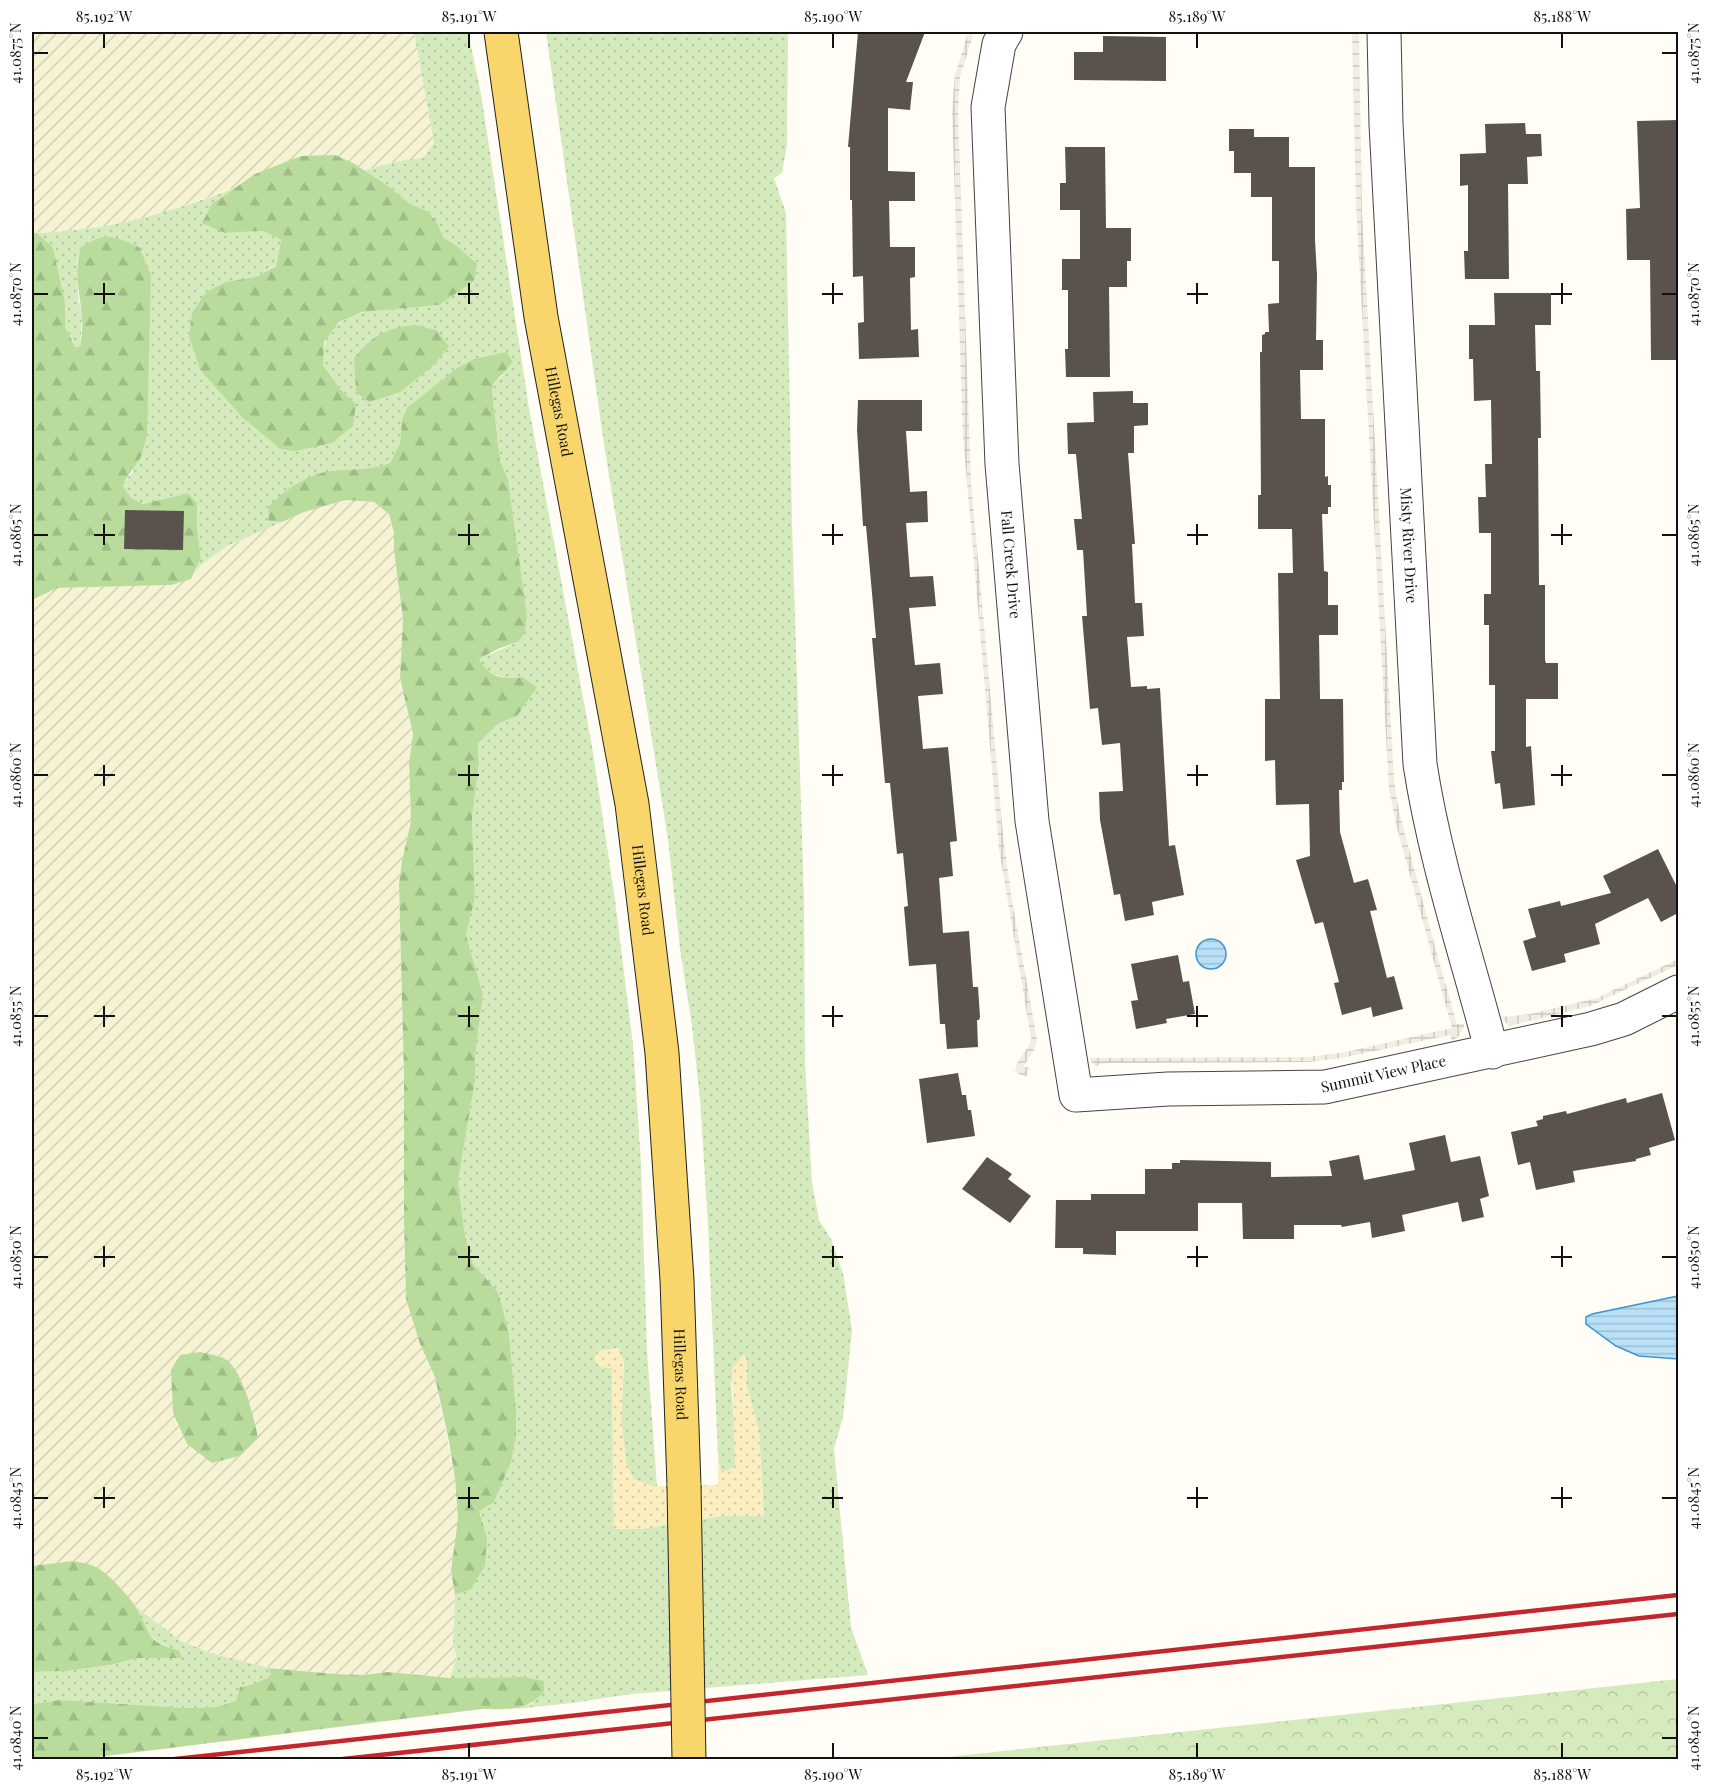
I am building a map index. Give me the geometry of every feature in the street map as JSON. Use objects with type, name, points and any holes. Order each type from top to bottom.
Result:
[{"type":"main road","name":"Hillegas Road","points":[[501,32],[542,317],[633,816],[662,1053],[677,1280],[684,1486],[689,1760]]},
{"type":"street","name":"Fall Creek Drive","points":[[1006,32],[999,44],[988,107],[1002,464],[1032,821],[1076,1095]]},
{"type":"street","name":"Misty River Drive","points":[[1384,32],[1386,124],[1420,764],[1425,800],[1440,866],[1492,1052]]},
{"type":"street","name":"Summit View Place","points":[[1076,1095],[1168,1089],[1325,1087],[1592,1029],[1624,1018],[1678,992]]},
{"type":"shaded area","points":[[32,32],[414,32],[434,143],[423,158],[404,160],[364,170],[335,155],[255,174],[235,188],[144,219],[75,231],[32,233]]},
{"type":"shaded area","points":[[968,32],[974,32],[960,77],[958,112],[971,482],[1003,834],[1012,901],[1037,1039],[1035,1048],[1023,1067],[1030,1067],[1026,1077],[1015,1072],[1017,1063],[1030,1044],[1031,1038],[999,849],[963,437],[952,111],[955,75]]},
{"type":"shaded area","points":[[1352,32],[1359,32],[1362,213],[1394,780],[1399,812],[1440,965],[1457,1024],[1464,1024],[1464,1028],[1452,1041],[1450,1035],[1342,1058],[1309,1062],[1110,1063],[1096,1067],[1088,1058],[1308,1057],[1346,1052],[1452,1028],[1397,828],[1389,789],[1356,205]]},
{"type":"shaded area","points":[[346,500],[374,502],[389,514],[394,533],[394,551],[403,619],[400,678],[413,734],[409,763],[411,821],[399,883],[406,1299],[420,1344],[435,1377],[455,1478],[458,1519],[451,1570],[455,1595],[453,1645],[457,1657],[450,1678],[388,1672],[363,1675],[267,1668],[211,1653],[181,1641],[135,1606],[115,1583],[32,1566],[32,600],[57,588],[171,585],[191,579],[196,569],[227,546],[304,512]]},
{"type":"shaded area","points":[[1678,959],[1678,965],[1590,1006],[1509,1026],[1501,1017],[1530,1014],[1597,998]]},
{"type":"green space","points":[[414,32],[468,32],[481,94],[529,408],[592,746],[615,900],[633,1045],[641,1163],[647,1351],[657,1486],[633,1479],[626,1462],[621,1419],[624,1363],[618,1348],[597,1352],[595,1361],[601,1367],[612,1368],[614,1529],[640,1529],[721,1516],[764,1516],[759,1432],[747,1387],[747,1359],[731,1383],[735,1467],[721,1474],[718,1457],[700,1099],[692,1026],[680,949],[668,839],[603,438],[546,32],[788,32],[787,145],[782,173],[774,178],[786,213],[792,523],[804,899],[805,1062],[812,1183],[819,1220],[831,1239],[843,1273],[852,1330],[843,1417],[834,1449],[851,1627],[868,1675],[632,1694],[514,1709],[533,1703],[522,1677],[450,1678],[457,1657],[453,1645],[455,1595],[470,1590],[487,1537],[479,1511],[516,1436],[516,1409],[509,1333],[498,1292],[473,1264],[465,1236],[458,1181],[475,1081],[475,1058],[483,994],[466,935],[475,898],[472,817],[479,764],[478,744],[499,723],[517,716],[522,677],[508,679],[486,671],[479,659],[518,642],[522,581],[508,479],[500,461],[492,390],[494,383],[504,374],[402,420],[400,443],[390,463],[372,469],[335,470],[324,473],[269,521],[282,522],[227,546],[196,569],[201,558],[197,503],[188,493],[143,504],[131,499],[121,485],[133,472],[115,237],[81,247],[77,261],[78,295],[82,318],[80,347],[75,347],[65,326],[65,303],[37,233],[89,228],[138,219],[185,206],[235,188],[212,204],[225,233],[263,231],[281,240],[276,265],[255,277],[225,282],[206,292],[193,313],[356,404],[337,386],[325,370],[323,358],[328,335],[338,324],[352,316],[370,311],[439,305],[457,246],[444,238],[428,211],[410,204],[364,170],[404,160],[423,158],[434,143]]},
{"type":"green space","points":[[335,155],[353,163],[387,185],[410,204],[428,211],[444,238],[477,264],[474,281],[439,305],[362,312],[339,322],[324,342],[323,365],[339,388],[356,404],[353,426],[332,443],[295,451],[281,449],[243,418],[201,371],[189,337],[192,313],[206,292],[225,282],[255,277],[276,266],[281,240],[263,231],[225,233],[202,223],[212,204],[255,174],[301,156]]},
{"type":"green space","points":[[32,233],[37,233],[53,248],[65,303],[65,326],[75,347],[80,347],[82,328],[77,275],[81,247],[98,239],[110,237],[139,247],[151,275],[147,435],[141,457],[122,485],[131,498],[143,504],[188,493],[197,503],[201,558],[191,579],[171,585],[57,588],[32,600]]},
{"type":"green space","points":[[414,325],[436,330],[449,346],[434,365],[400,392],[369,402],[356,392],[354,358],[380,334]]},
{"type":"green space","points":[[507,352],[513,362],[494,383],[492,390],[500,461],[508,479],[527,616],[525,632],[518,642],[479,659],[487,670],[497,676],[522,677],[537,687],[517,716],[499,723],[478,744],[479,764],[472,817],[475,898],[466,935],[483,994],[475,1058],[475,1081],[458,1181],[465,1236],[473,1264],[498,1292],[509,1333],[516,1409],[516,1436],[511,1462],[494,1502],[479,1511],[487,1537],[485,1566],[470,1590],[455,1595],[451,1570],[458,1519],[455,1478],[435,1377],[420,1344],[406,1299],[399,883],[411,821],[409,763],[413,734],[400,678],[403,619],[394,551],[394,533],[389,514],[374,502],[346,500],[304,512],[282,522],[269,521],[268,507],[291,487],[318,474],[328,471],[370,468],[390,463],[400,443],[402,420],[407,408],[457,368],[474,359]]},
{"type":"green space","points":[[200,1352],[227,1360],[233,1367],[247,1397],[258,1438],[239,1456],[212,1463],[187,1444],[173,1412],[171,1370],[180,1355]]},
{"type":"green space","points":[[73,1561],[93,1566],[106,1574],[132,1601],[150,1635],[160,1643],[179,1650],[182,1658],[137,1658],[111,1665],[66,1671],[32,1672],[32,1566]]},
{"type":"green space","points":[[135,1606],[181,1641],[211,1653],[268,1668],[271,1674],[261,1682],[240,1687],[237,1701],[217,1707],[187,1708],[60,1700],[32,1704],[32,1672],[66,1671],[111,1665],[137,1658],[182,1658],[179,1650],[161,1644],[150,1635]]},
{"type":"green space","points":[[268,1668],[363,1675],[388,1672],[450,1678],[523,1677],[544,1681],[544,1692],[530,1703],[516,1708],[482,1709],[82,1759],[32,1759],[32,1704],[60,1700],[187,1708],[217,1707],[236,1701],[240,1687],[267,1678],[271,1674]]},
{"type":"green space","points":[[1678,1679],[1678,1759],[928,1759]]},
{"type":"sand","points":[[618,1348],[624,1363],[621,1419],[626,1462],[633,1479],[652,1486],[718,1485],[718,1457],[721,1473],[735,1467],[732,1369],[744,1354],[747,1359],[747,1387],[759,1432],[764,1516],[721,1516],[640,1529],[614,1529],[612,1368],[601,1367],[595,1361],[596,1352]]},
{"type":"water","points":[[1211,939],[1222,943],[1226,954],[1222,965],[1211,969],[1200,965],[1196,954],[1200,943]]},
{"type":"water","points":[[1678,1296],[1678,1359],[1639,1356],[1616,1346],[1586,1324],[1586,1317],[1592,1314]]},
{"type":"building","points":[[858,32],[925,32],[906,82],[913,82],[910,110],[888,108],[888,171],[915,172],[915,201],[889,201],[890,247],[915,247],[915,277],[910,278],[911,330],[918,329],[919,357],[859,359],[858,323],[864,322],[863,276],[853,277],[850,147],[848,147]]},
{"type":"building","points":[[1103,36],[1166,37],[1166,81],[1074,80],[1074,52],[1103,52]]},
{"type":"building","points":[[1678,120],[1678,360],[1651,360],[1650,260],[1627,260],[1626,209],[1640,208],[1637,121]]},
{"type":"building","points":[[1525,123],[1526,134],[1541,134],[1542,156],[1527,157],[1528,184],[1508,184],[1509,279],[1465,279],[1464,251],[1468,251],[1468,185],[1460,186],[1460,154],[1486,153],[1485,124]]},
{"type":"building","points":[[1229,129],[1254,129],[1254,137],[1289,137],[1289,167],[1315,167],[1316,340],[1323,340],[1323,370],[1300,370],[1301,419],[1325,419],[1325,477],[1328,476],[1328,485],[1331,485],[1331,507],[1328,507],[1328,514],[1322,514],[1324,571],[1328,572],[1328,605],[1338,605],[1338,635],[1319,635],[1320,699],[1343,699],[1344,782],[1342,782],[1342,790],[1339,790],[1340,832],[1354,883],[1368,879],[1377,910],[1370,911],[1387,978],[1394,976],[1403,1009],[1373,1017],[1371,1007],[1342,1015],[1334,983],[1339,982],[1323,922],[1315,924],[1296,860],[1310,856],[1309,804],[1276,805],[1275,760],[1265,761],[1265,699],[1280,699],[1278,573],[1293,573],[1292,529],[1258,529],[1258,495],[1261,495],[1260,352],[1262,352],[1262,335],[1269,332],[1268,304],[1279,303],[1279,261],[1272,261],[1272,197],[1251,197],[1251,173],[1234,173],[1234,151],[1229,151]]},
{"type":"building","points":[[1065,147],[1105,147],[1106,228],[1131,228],[1131,261],[1127,261],[1127,287],[1109,287],[1110,377],[1066,377],[1068,290],[1062,290],[1062,259],[1080,259],[1080,210],[1060,210],[1060,183],[1066,183]]},
{"type":"building","points":[[1494,293],[1551,293],[1551,325],[1535,325],[1536,371],[1540,371],[1539,585],[1545,585],[1545,660],[1546,663],[1558,663],[1558,699],[1526,699],[1526,747],[1531,746],[1535,805],[1503,809],[1500,783],[1495,784],[1491,751],[1495,751],[1495,685],[1489,685],[1489,625],[1484,625],[1484,594],[1491,594],[1491,533],[1479,533],[1478,497],[1486,497],[1485,464],[1492,464],[1491,400],[1474,401],[1473,359],[1469,359],[1469,325],[1495,325]]},
{"type":"building","points":[[1133,391],[1133,403],[1148,403],[1148,425],[1134,426],[1134,453],[1128,453],[1135,544],[1132,544],[1135,603],[1142,603],[1144,636],[1127,637],[1131,687],[1160,688],[1169,846],[1175,845],[1184,895],[1152,902],[1154,915],[1125,921],[1120,894],[1114,895],[1100,820],[1099,792],[1123,791],[1120,743],[1102,745],[1098,708],[1090,709],[1082,616],[1087,616],[1083,550],[1077,550],[1074,519],[1082,519],[1076,454],[1068,454],[1067,423],[1094,422],[1093,392]]},
{"type":"building","points":[[858,400],[922,400],[922,431],[906,431],[910,492],[927,491],[928,522],[906,523],[910,577],[933,576],[936,606],[909,608],[915,665],[940,663],[943,694],[918,696],[923,749],[948,747],[957,841],[950,842],[953,876],[939,878],[943,933],[969,931],[973,987],[978,987],[980,1017],[977,1020],[978,1047],[947,1049],[945,1024],[940,1024],[936,964],[909,966],[904,907],[908,906],[903,853],[897,854],[890,783],[885,783],[872,638],[876,638],[866,526],[863,526],[857,430]]},
{"type":"building","points":[[125,510],[184,511],[183,550],[124,549]]},
{"type":"building","points":[[1658,849],[1678,889],[1678,913],[1661,922],[1648,898],[1595,924],[1600,944],[1564,954],[1566,962],[1532,971],[1523,941],[1536,937],[1528,909],[1560,901],[1561,906],[1611,893],[1603,876]]},
{"type":"building","points":[[1178,955],[1183,982],[1189,981],[1195,1014],[1166,1019],[1167,1023],[1136,1029],[1131,1001],[1138,1000],[1131,964]]},
{"type":"building","points":[[958,1073],[962,1095],[966,1095],[968,1110],[971,1110],[975,1136],[927,1143],[919,1079]]},
{"type":"building","points":[[1662,1093],[1675,1140],[1649,1148],[1651,1155],[1636,1159],[1636,1161],[1573,1171],[1575,1182],[1536,1190],[1530,1162],[1518,1165],[1511,1132],[1538,1126],[1536,1121],[1543,1119],[1543,1116],[1566,1111],[1567,1114],[1626,1098],[1627,1103]]},
{"type":"building","points":[[1445,1135],[1451,1162],[1480,1156],[1489,1196],[1480,1199],[1484,1217],[1462,1222],[1458,1202],[1402,1215],[1405,1231],[1372,1238],[1370,1222],[1342,1227],[1341,1225],[1294,1225],[1294,1239],[1243,1239],[1242,1203],[1198,1203],[1198,1231],[1116,1231],[1116,1255],[1083,1254],[1083,1248],[1055,1248],[1056,1200],[1091,1200],[1091,1194],[1145,1194],[1145,1169],[1172,1169],[1172,1163],[1180,1163],[1180,1160],[1271,1162],[1271,1177],[1332,1176],[1329,1161],[1359,1155],[1364,1180],[1415,1170],[1409,1143]]},
{"type":"building","points":[[987,1157],[1012,1174],[1008,1179],[1031,1196],[1010,1223],[962,1189]]},
{"type":"railway","points":[[166,1760],[1678,1595]]},
{"type":"railway","points":[[334,1760],[1678,1614]]}]
